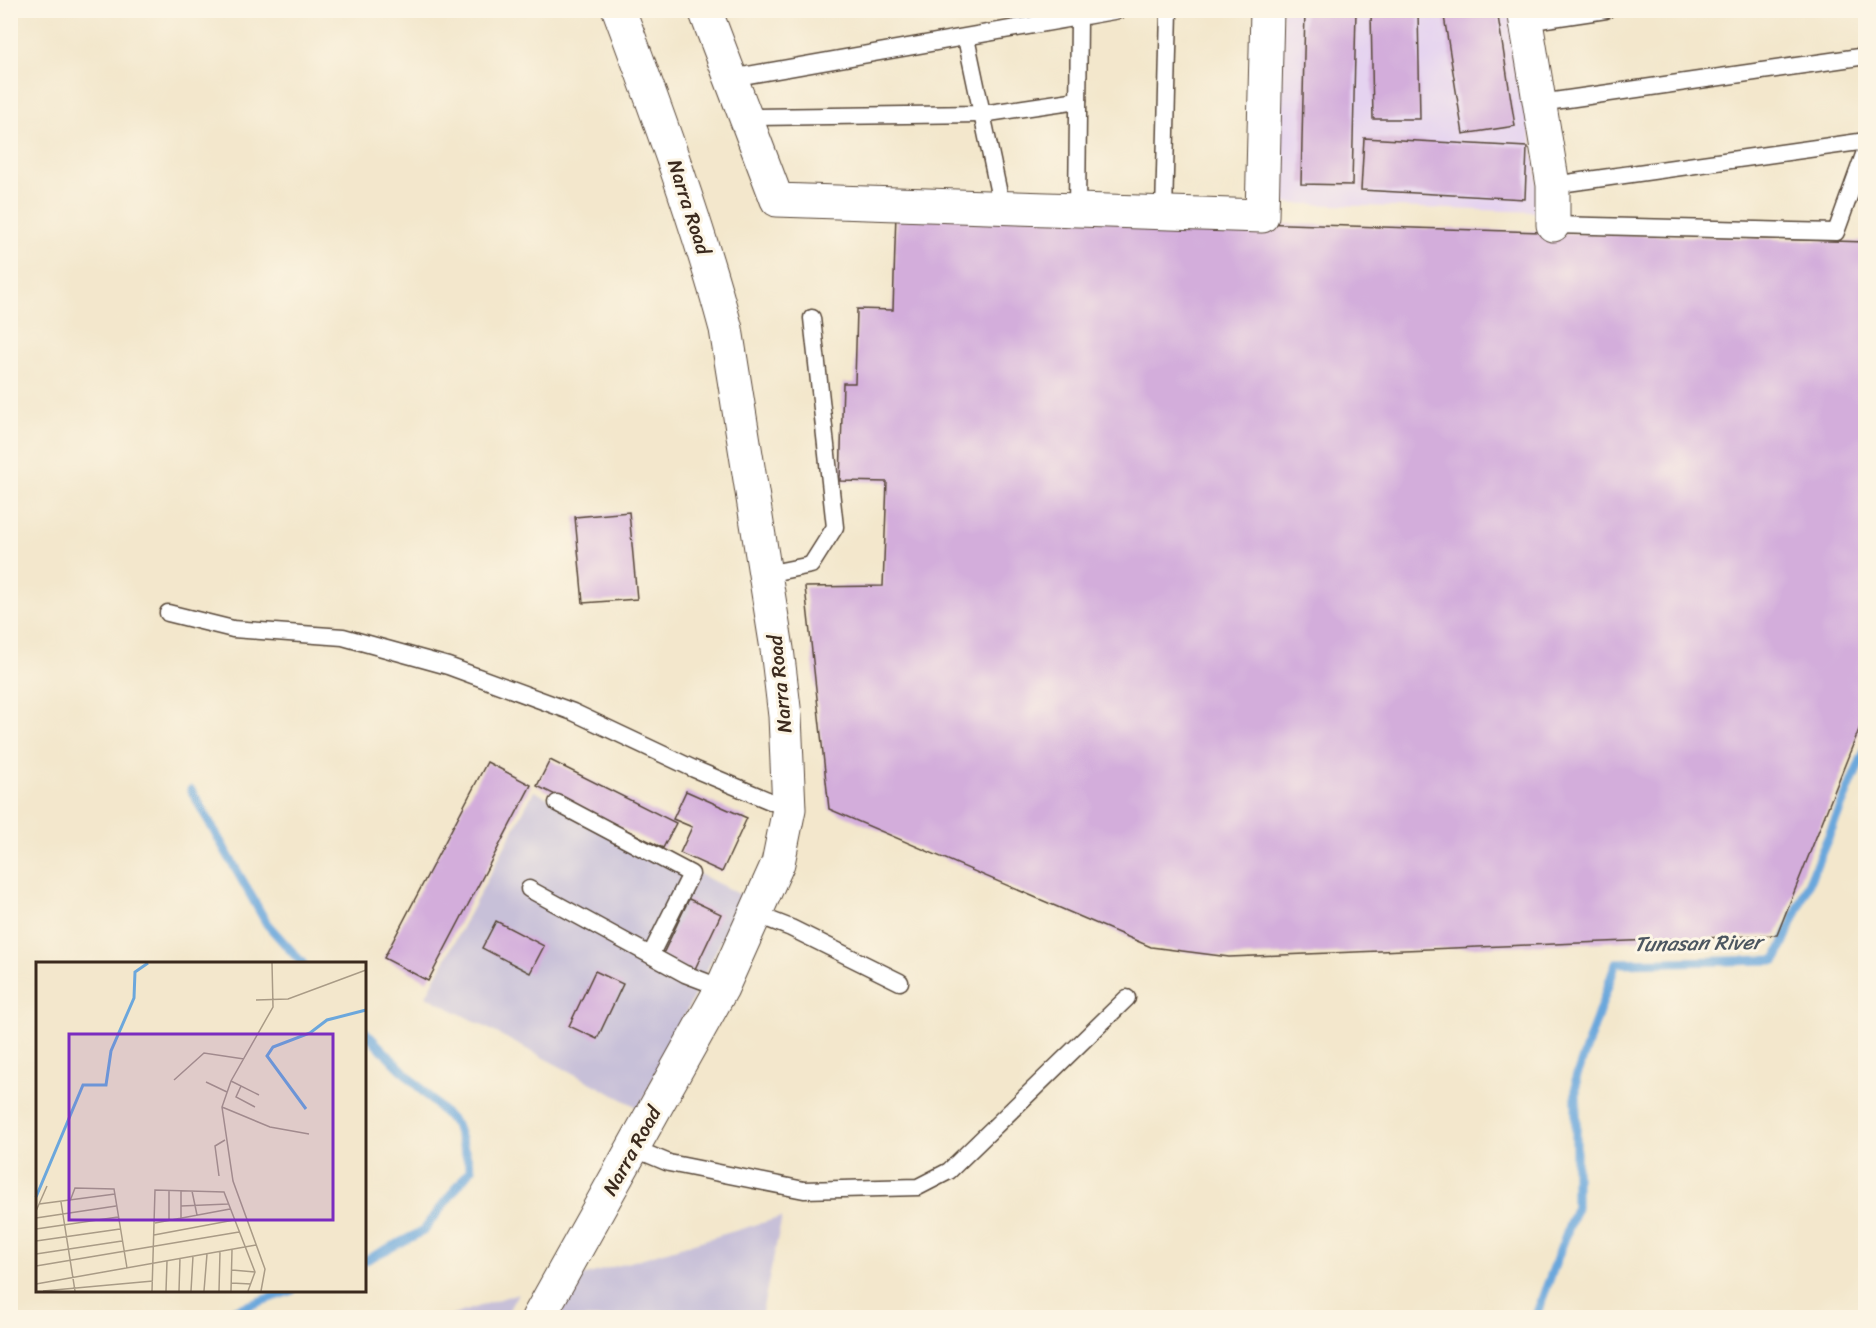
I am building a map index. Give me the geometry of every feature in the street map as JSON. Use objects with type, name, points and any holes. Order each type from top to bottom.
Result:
[{"type":"street","name":"Narra Road","points":[[538,1317],[722,988],[778,863],[789,809],[785,716],[766,574],[726,329],[713,279],[660,120],[619,10]]},
{"type":"street","points":[[705,10],[777,200],[1262,216],[1267,10]]},
{"type":"street","points":[[1525,16],[1553,185],[1553,225]]},
{"type":"lane","points":[[732,78],[1119,10]]},
{"type":"lane","points":[[1164,213],[1168,10]]},
{"type":"lane","points":[[1525,16],[1606,10]]},
{"type":"lane","points":[[1077,210],[1079,18]]},
{"type":"lane","points":[[966,38],[1002,207]]},
{"type":"lane","points":[[1540,103],[1866,56]]},
{"type":"lane","points":[[746,117],[982,114],[1078,100]]},
{"type":"lane","points":[[1553,185],[1866,141]]},
{"type":"lane","points":[[1553,225],[1836,232],[1866,149]]},
{"type":"lane","points":[[766,574],[811,565],[835,527],[812,318]]},
{"type":"lane","points":[[168,613],[232,629],[343,637],[448,666],[573,712],[694,769],[789,809]]},
{"type":"lane","points":[[557,803],[690,874],[651,954]]},
{"type":"lane","points":[[529,890],[685,974],[722,988]]},
{"type":"lane","points":[[755,914],[811,937],[900,982]]},
{"type":"lane","points":[[633,1148],[669,1164],[804,1191],[918,1187],[949,1171],[1127,998]]},
{"type":"shaded area","points":[[1282,11],[1510,11],[1538,181],[1538,212],[1277,203]]},
{"type":"shaded area","points":[[534,791],[743,896],[639,1108],[426,996]]},
{"type":"shaded area","points":[[782,1217],[761,1317],[558,1318],[579,1277]]},
{"type":"shaded area","points":[[518,1293],[505,1317],[447,1317]]},
{"type":"building","points":[[1305,10],[1356,10],[1352,185],[1301,184]]},
{"type":"building","points":[[1418,10],[1420,119],[1373,119],[1371,11]]},
{"type":"building","points":[[1443,10],[1497,10],[1515,126],[1463,134]]},
{"type":"building","points":[[1364,138],[1527,147],[1525,199],[1361,190]]},
{"type":"building","points":[[896,212],[1866,242],[1866,712],[1777,935],[1229,957],[1151,947],[829,809],[805,587],[883,586],[887,482],[840,481],[843,383],[855,383],[857,309],[893,310]]},
{"type":"building","points":[[629,512],[637,599],[583,603],[575,517]]},
{"type":"building","points":[[550,760],[676,823],[663,848],[537,786]]},
{"type":"building","points":[[487,762],[531,785],[428,981],[384,958]]},
{"type":"building","points":[[686,791],[747,818],[722,872],[680,853],[692,827],[673,819]]},
{"type":"building","points":[[689,899],[721,914],[694,971],[662,956]]},
{"type":"building","points":[[496,921],[544,946],[530,973],[482,948]]},
{"type":"building","points":[[595,971],[623,984],[597,1039],[569,1026]]},
{"type":"waterway","name":"Tunasan River","points":[[1535,1318],[1576,1208],[1576,1078],[1616,963],[1776,960],[1866,748]]},
{"type":"waterway","points":[[191,790],[267,924],[301,962]]},
{"type":"waterway","points":[[366,1033],[456,1125],[471,1169],[423,1231],[366,1260]]},
{"type":"waterway","points":[[213,1318],[286,1292]]}]
